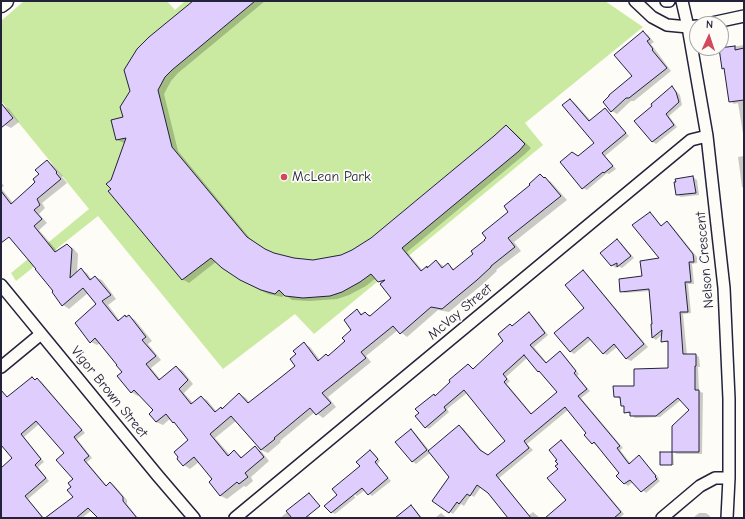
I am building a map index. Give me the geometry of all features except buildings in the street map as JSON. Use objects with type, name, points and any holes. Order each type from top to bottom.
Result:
[{"type":"main road","points":[[1,4],[5,1]]},
{"type":"street","points":[[635,1],[652,18],[667,25],[689,26]]},
{"type":"street","name":"Nelson Crescent","points":[[682,1],[689,17]]},
{"type":"street","points":[[729,19],[744,16]]},
{"type":"street","name":"Nelson Crescent","points":[[697,56],[724,288],[728,369],[729,478],[727,518]]},
{"type":"street","name":"McVay Street","points":[[235,518],[691,140],[707,136]]},
{"type":"street","name":"Vigor Brown Street","points":[[1,285],[194,518]]},
{"type":"street","points":[[1,367],[41,334]]},
{"type":"street","points":[[662,518],[700,486],[715,478],[729,478]]},
{"type":"green space","name":"McLean Park","points":[[24,1],[167,1],[175,10],[185,1],[605,1],[643,27],[525,123],[543,145],[314,334],[295,314],[223,369],[98,216],[16,281],[11,273],[89,209],[1,101],[1,21]]},
{"type":"place","name":"McLean Park","points":[[284,177]]}]
